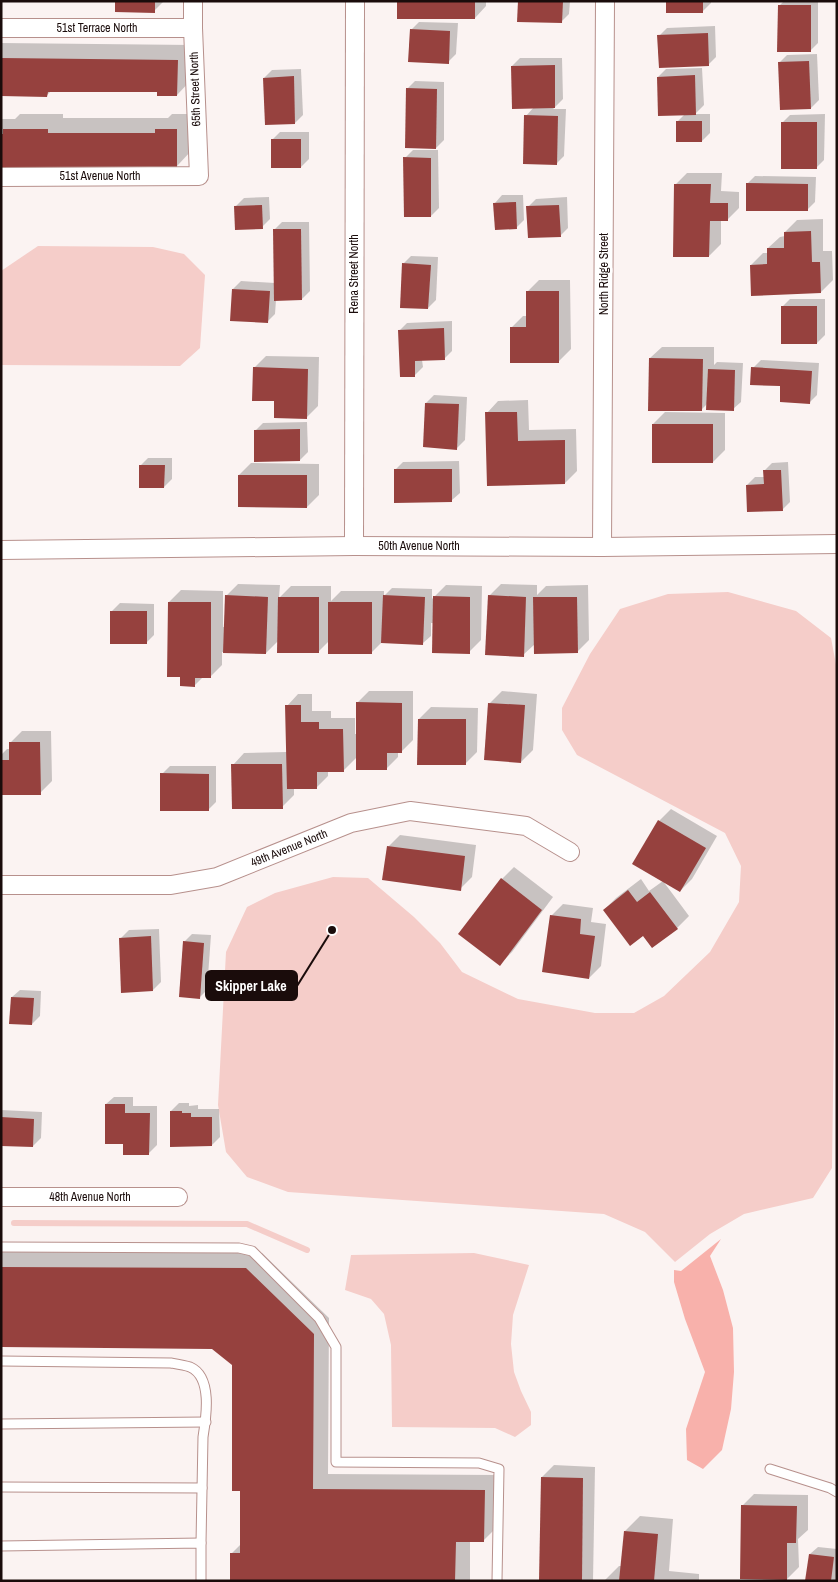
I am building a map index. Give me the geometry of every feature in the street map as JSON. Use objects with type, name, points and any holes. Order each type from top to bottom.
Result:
[{"type":"street","name":"65th Street North","points":[[193,1],[199,176]]},
{"type":"street","name":"Rena Street North","points":[[354,1],[354,546]]},
{"type":"street","name":"North Ridge Street","points":[[602,547],[605,1]]},
{"type":"street","name":"51st Terrace North","points":[[1,28],[193,28]]},
{"type":"street","name":"51st Avenue North","points":[[1,177],[199,176]]},
{"type":"street","name":"50th Avenue North","points":[[1,550],[837,544]]},
{"type":"street","name":"49th Avenue North","points":[[1,885],[171,885],[217,877],[351,823],[410,811],[526,826],[570,852]]},
{"type":"street","name":"48th Avenue North","points":[[1,1197],[178,1197]]},
{"type":"lane","points":[[1,1247],[239,1248],[252,1251],[319,1318],[336,1347],[336,1462],[479,1463],[499,1470],[497,1581]]},
{"type":"lane","points":[[1,1361],[171,1363],[192,1368],[200,1376],[207,1393],[206,1422],[203,1437],[201,1581]]},
{"type":"lane","points":[[1,1424],[206,1422]]},
{"type":"lane","points":[[770,1470],[830,1488],[837,1492]]},
{"type":"lane","points":[[1,1487],[202,1488]]},
{"type":"lane","points":[[1,1546],[201,1544]]},
{"type":"shaded area","points":[[38,246],[153,247],[184,254],[205,275],[200,348],[180,366],[1,365],[1,271]]},
{"type":"shaded area","points":[[728,592],[796,611],[831,638],[837,670],[832,1168],[813,1198],[744,1214],[710,1234],[675,1262],[645,1232],[604,1214],[288,1192],[247,1177],[226,1152],[218,1105],[226,952],[247,907],[275,893],[333,877],[368,878],[414,917],[440,943],[462,972],[518,999],[595,1013],[634,1013],[664,996],[710,952],[739,902],[741,866],[725,833],[577,755],[562,730],[562,708],[590,654],[620,609],[668,594]]},
{"type":"shaded area","points":[[721,1239],[710,1256],[723,1290],[733,1328],[734,1372],[731,1409],[722,1450],[703,1469],[687,1460],[686,1429],[705,1372],[685,1319],[674,1282],[674,1270],[681,1271]]},
{"type":"shaded area","points":[[474,1253],[529,1265],[513,1315],[511,1344],[514,1372],[531,1412],[531,1425],[515,1437],[495,1428],[392,1427],[391,1345],[384,1314],[371,1299],[345,1290],[351,1255]]},
{"type":"building","points":[[115,1],[155,1],[155,13],[115,12]]},
{"type":"building","points":[[397,1],[475,1],[475,19],[397,19]]},
{"type":"building","points":[[518,1],[563,1],[562,23],[517,22]]},
{"type":"building","points":[[666,1],[703,1],[703,13],[666,13]]},
{"type":"building","points":[[778,5],[811,5],[811,52],[777,52]]},
{"type":"building","points":[[410,29],[450,31],[449,64],[408,62]]},
{"type":"building","points":[[708,33],[709,66],[659,68],[657,35]]},
{"type":"building","points":[[1,58],[178,60],[177,96],[157,96],[157,92],[48,92],[47,97],[1,96]]},
{"type":"building","points":[[809,61],[811,109],[780,110],[778,62]]},
{"type":"building","points":[[555,65],[555,108],[512,109],[511,66]]},
{"type":"building","points":[[695,75],[696,115],[658,116],[657,77]]},
{"type":"building","points":[[294,76],[295,124],[265,125],[263,78]]},
{"type":"building","points":[[406,88],[437,89],[436,149],[405,148]]},
{"type":"building","points":[[524,115],[558,116],[557,165],[523,164]]},
{"type":"building","points":[[676,121],[702,121],[702,142],[676,142]]},
{"type":"building","points":[[781,122],[817,122],[817,169],[781,169]]},
{"type":"building","points":[[3,129],[48,129],[48,133],[155,133],[155,129],[177,129],[177,167],[1,167],[1,134],[3,134]]},
{"type":"building","points":[[271,139],[301,139],[301,168],[271,168]]},
{"type":"building","points":[[403,157],[431,158],[431,217],[404,217]]},
{"type":"building","points":[[746,183],[808,184],[808,211],[746,211]]},
{"type":"building","points":[[674,184],[711,184],[710,203],[728,203],[728,221],[710,221],[709,257],[673,257]]},
{"type":"building","points":[[516,202],[517,229],[495,230],[493,203]]},
{"type":"building","points":[[262,205],[263,229],[235,230],[234,206]]},
{"type":"building","points":[[559,205],[561,237],[528,238],[526,206]]},
{"type":"building","points":[[273,229],[301,229],[302,300],[274,301]]},
{"type":"building","points":[[811,231],[812,262],[820,262],[821,293],[751,296],[750,265],[767,264],[767,248],[784,248],[784,232]]},
{"type":"building","points":[[402,263],[431,265],[428,309],[400,308]]},
{"type":"building","points":[[232,289],[270,291],[268,323],[230,321]]},
{"type":"building","points":[[526,291],[559,291],[559,363],[510,363],[510,327],[526,327]]},
{"type":"building","points":[[781,306],[817,306],[817,344],[781,344]]},
{"type":"building","points":[[444,328],[445,360],[415,361],[415,377],[400,377],[398,330]]},
{"type":"building","points":[[649,358],[703,359],[702,411],[648,411]]},
{"type":"building","points":[[253,367],[308,369],[307,419],[274,418],[274,401],[252,401]]},
{"type":"building","points":[[751,367],[812,371],[810,404],[780,402],[780,386],[750,385]]},
{"type":"building","points":[[708,369],[735,370],[734,411],[706,410]]},
{"type":"building","points":[[425,403],[459,404],[457,450],[423,447]]},
{"type":"building","points":[[485,412],[517,412],[518,441],[565,440],[565,484],[487,486]]},
{"type":"building","points":[[652,424],[713,424],[713,463],[652,463]]},
{"type":"building","points":[[300,429],[300,461],[254,462],[254,430]]},
{"type":"building","points":[[139,465],[165,465],[164,488],[139,488]]},
{"type":"building","points":[[394,469],[452,469],[452,502],[394,503]]},
{"type":"building","points":[[763,470],[781,470],[783,511],[747,512],[746,485],[764,484]]},
{"type":"building","points":[[238,475],[307,475],[307,508],[238,507]]},
{"type":"building","points":[[225,595],[268,597],[266,654],[223,653]]},
{"type":"building","points":[[383,595],[425,597],[423,645],[381,643]]},
{"type":"building","points":[[488,595],[526,597],[524,657],[485,655]]},
{"type":"building","points":[[433,596],[470,597],[470,654],[432,653]]},
{"type":"building","points":[[278,597],[319,597],[319,653],[277,653]]},
{"type":"building","points":[[533,597],[577,597],[578,653],[534,654]]},
{"type":"building","points":[[168,602],[211,602],[211,678],[195,678],[195,687],[180,686],[180,677],[167,677]]},
{"type":"building","points":[[328,602],[372,602],[372,654],[328,654]]},
{"type":"building","points":[[110,611],[147,611],[147,644],[110,644]]},
{"type":"building","points":[[356,702],[402,703],[402,753],[387,753],[387,770],[356,770]]},
{"type":"building","points":[[488,703],[525,705],[521,763],[484,760]]},
{"type":"building","points":[[285,705],[301,705],[301,722],[319,722],[319,729],[343,729],[344,772],[317,772],[317,789],[287,789]]},
{"type":"building","points":[[418,719],[466,719],[466,765],[417,765]]},
{"type":"building","points":[[9,742],[40,742],[41,795],[1,795],[1,760],[9,760]]},
{"type":"building","points":[[231,764],[282,764],[283,809],[232,809]]},
{"type":"building","points":[[160,773],[209,774],[209,811],[160,811]]},
{"type":"building","points":[[658,820],[706,848],[680,892],[632,864]]},
{"type":"building","points":[[387,846],[465,856],[461,891],[382,880]]},
{"type":"building","points":[[501,878],[542,910],[500,966],[458,934]]},
{"type":"building","points":[[628,890],[637,902],[650,892],[678,929],[652,948],[643,936],[630,946],[603,910]]},
{"type":"building","points":[[550,915],[581,919],[580,934],[595,936],[589,979],[542,972]]},
{"type":"building","points":[[151,936],[153,991],[121,993],[119,938]]},
{"type":"building","points":[[183,941],[204,943],[200,999],[179,997]]},
{"type":"building","points":[[11,997],[34,998],[32,1025],[9,1024]]},
{"type":"building","points":[[105,1104],[125,1104],[125,1113],[150,1113],[149,1155],[123,1155],[123,1144],[105,1144]]},
{"type":"building","points":[[170,1111],[191,1113],[191,1117],[212,1117],[212,1146],[170,1147]]},
{"type":"building","points":[[1,1117],[34,1119],[33,1147],[1,1146]]},
{"type":"building","points":[[1,1267],[246,1268],[314,1334],[313,1489],[485,1490],[484,1542],[456,1542],[455,1581],[230,1581],[230,1553],[240,1553],[240,1491],[232,1491],[232,1365],[212,1349],[1,1347]]},
{"type":"building","points":[[541,1477],[583,1478],[582,1581],[539,1581]]},
{"type":"building","points":[[741,1505],[797,1506],[796,1543],[787,1543],[787,1580],[740,1579]]},
{"type":"building","points":[[624,1531],[658,1534],[654,1581],[619,1581]]},
{"type":"building","points":[[809,1554],[834,1557],[831,1581],[805,1581]]},
{"type":"waterway","points":[[14,1223],[247,1224],[307,1250]]},
{"type":"place","name":"Skipper Lake","points":[[332,930]]}]
